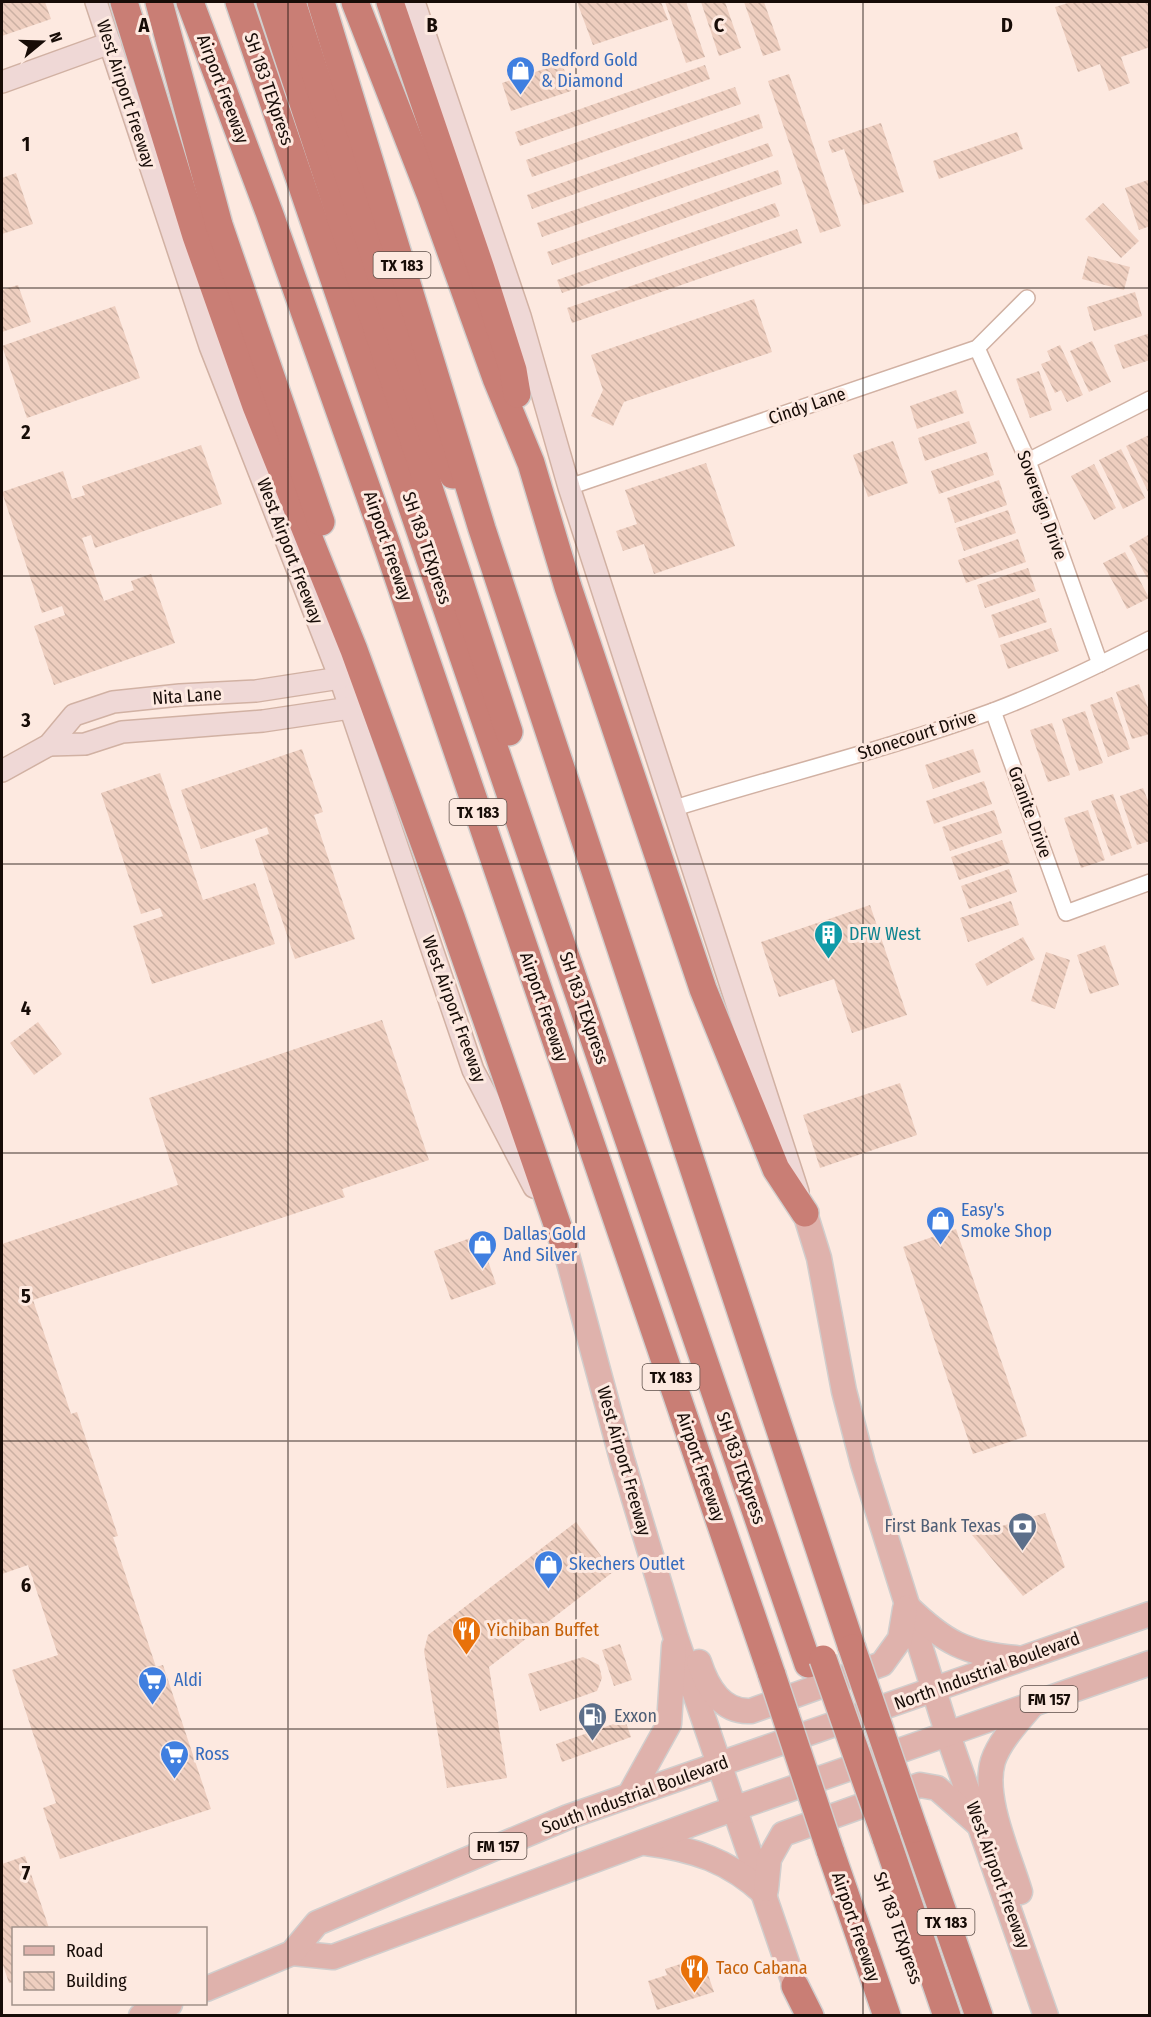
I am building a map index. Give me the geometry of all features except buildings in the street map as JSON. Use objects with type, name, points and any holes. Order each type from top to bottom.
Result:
[{"type":"highway","points":[[124,2],[196,236],[256,406],[354,650],[451,917],[564,1244]]},
{"type":"highway","points":[[159,2],[219,225],[360,635],[451,917]]},
{"type":"highway","name":"Airport Freeway","points":[[190,2],[269,212],[387,544],[887,2016]]},
{"type":"highway","name":"SH 183 TEXpress","points":[[239,2],[877,1839],[947,2016]]},
{"type":"highway","name":"SH 183 TEXpress","points":[[270,2],[815,1662]]},
{"type":"highway","points":[[292,2],[432,434],[482,529]]},
{"type":"highway","name":"TX 183","points":[[321,2],[482,529],[852,1648],[979,2016]]},
{"type":"highway","points":[[355,2],[442,225],[496,378],[531,463]]},
{"type":"highway","points":[[390,2],[513,370],[531,463],[568,587],[703,989],[776,1169],[805,1213]]},
{"type":"highway","name":"SH 183 TEXpress","points":[[877,1839],[928,2016]]},
{"type":"highway","points":[[795,1986],[810,2016]]},
{"type":"main road","name":"West Airport Freeway","points":[[96,2],[210,346],[340,678],[473,1070],[564,1244],[622,1459],[675,1635],[805,2016]]},
{"type":"main road","points":[[414,2],[520,316],[569,487],[675,808],[819,1258],[844,1391],[863,1464],[948,1735]]},
{"type":"main road","points":[[2,82],[110,43]]},
{"type":"main road","name":"Nita Lane","points":[[2,771],[49,745],[74,716],[113,702],[180,695],[256,691],[340,678]]},
{"type":"main road","name":"Nita Lane","points":[[49,745],[85,744],[122,732],[263,721],[350,708]]},
{"type":"main road","points":[[669,1611],[692,1639],[704,1679],[721,1702],[737,1712],[751,1711],[882,1664],[900,1639],[906,1605]]},
{"type":"main road","points":[[906,1605],[935,1632],[957,1646],[986,1655],[1022,1659]]},
{"type":"main road","name":"North Industrial Boulevard","points":[[826,1728],[1149,1614]]},
{"type":"main road","points":[[629,1796],[669,1724],[675,1635]]},
{"type":"main road","name":"FM 157","points":[[948,1735],[1149,1663]]},
{"type":"main road","points":[[1029,1961],[1030,1923],[989,1791],[993,1760],[1012,1729],[1034,1704]]},
{"type":"main road","name":"South Industrial Boulevard","points":[[207,1989],[292,1953],[317,1923],[568,1817],[719,1763],[826,1728]]},
{"type":"main road","name":"West Airport Freeway","points":[[948,1735],[1029,1961],[1046,2016]]},
{"type":"main road","name":"South Industrial Boulevard","points":[[292,1953],[333,1958],[735,1808],[948,1735]]},
{"type":"main road","points":[[765,1894],[770,1859],[783,1834],[920,1785],[937,1788],[981,1826]]},
{"type":"main road","points":[[642,1843],[680,1847],[713,1859],[744,1875],[765,1894]]},
{"type":"main road","points":[[141,2016],[168,2005]]},
{"type":"street","name":"Cindy Lane","points":[[569,487],[977,348],[1027,298]]},
{"type":"street","name":"Sovereign Drive","points":[[977,348],[1028,461],[1100,664]]},
{"type":"street","points":[[1028,461],[1149,399]]},
{"type":"street","name":"Stonecourt Drive","points":[[675,808],[883,747],[993,711],[1100,664],[1149,639]]},
{"type":"street","name":"Granite Drive","points":[[993,711],[1066,913],[1149,882]]},
{"type":"place","name":"Bedford Gold & Diamond","points":[[520,96]]},
{"type":"place","name":"DFW West","points":[[828,960]]},
{"type":"place","name":"Easy's Smoke Shop","points":[[940,1246]]},
{"type":"place","name":"Dallas Gold And Silver","points":[[482,1270]]},
{"type":"place","name":"First Bank Texas","points":[[1022,1552]]},
{"type":"place","name":"Skechers Outlet","points":[[548,1590]]},
{"type":"place","name":"Yichiban Buffet","points":[[466,1656]]},
{"type":"place","name":"Aldi","points":[[153,1706]]},
{"type":"place","name":"Exxon","points":[[593,1742]]},
{"type":"place","name":"Ross","points":[[174,1780]]},
{"type":"place","name":"Taco Cabana","points":[[695,1994]]}]
